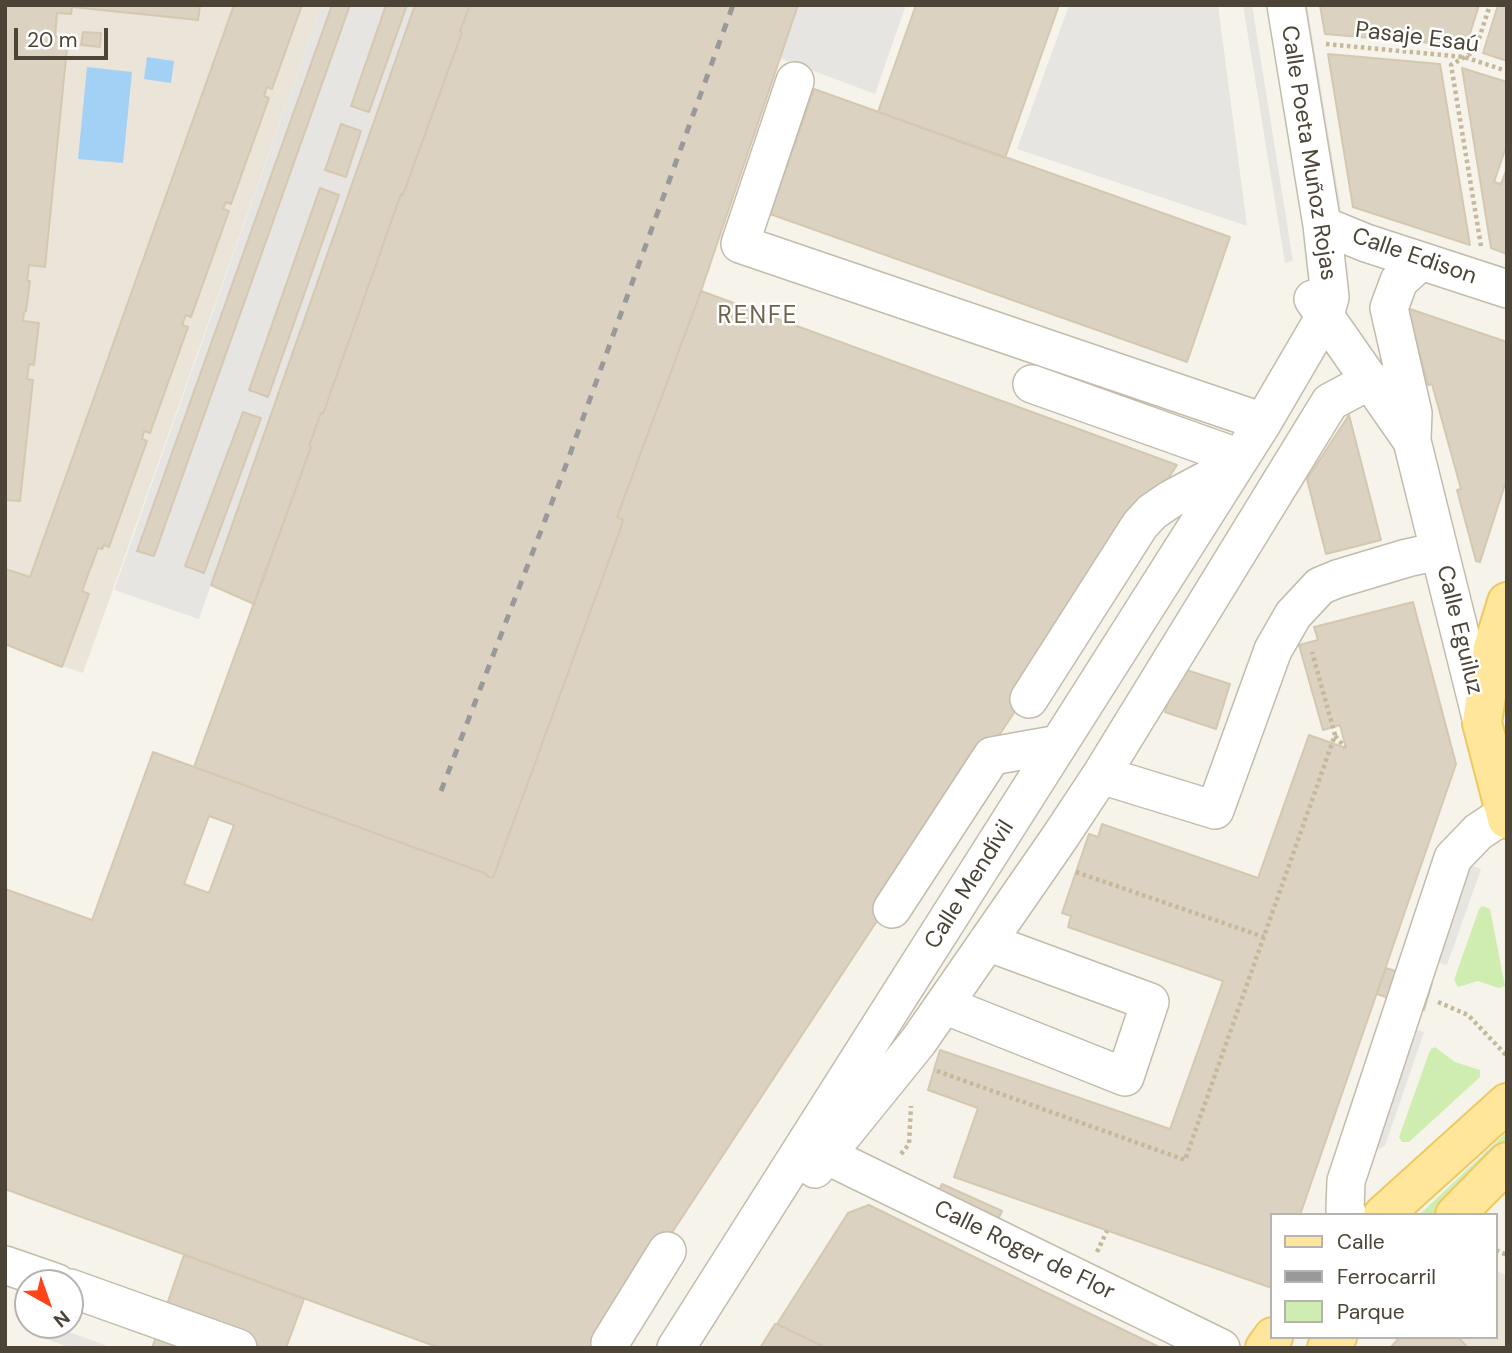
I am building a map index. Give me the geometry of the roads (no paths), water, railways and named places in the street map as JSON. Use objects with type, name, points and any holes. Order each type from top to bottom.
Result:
[{"type":"main road","points":[[1482,723],[1493,648],[1507,602]]},
{"type":"main road","name":"Calle Eguiluz","points":[[1482,723],[1506,817]]},
{"type":"main road","points":[[1385,1213],[1507,1103]]},
{"type":"main road","points":[[1457,1213],[1507,1163]]},
{"type":"street","name":"Calle Poeta Muñoz Rojas","points":[[1261,5],[1304,276],[1310,295],[1325,316]]},
{"type":"street","name":"Calle Poeta Muñoz Rojas","points":[[1286,5],[1322,225],[1330,297],[1325,316]]},
{"type":"street","points":[[794,81],[740,244],[1263,422]]},
{"type":"street","name":"Calle Edison","points":[[1322,225],[1366,243],[1497,285]]},
{"type":"street","name":"Calle Eguiluz","points":[[1421,261],[1399,282],[1389,308],[1413,413],[1412,441],[1482,723]]},
{"type":"street","name":"Calle Eguiluz","points":[[1325,316],[1412,441]]},
{"type":"street","name":"Calle Mendívil","points":[[676,1348],[1263,422],[1325,316]]},
{"type":"street","name":"Calle Mendívil","points":[[1263,422],[1315,377],[1345,374],[1371,380]]},
{"type":"street","points":[[744,1241],[774,1222],[918,1042],[1101,775],[1330,402],[1371,380]]},
{"type":"street","points":[[1032,384],[1238,461]]},
{"type":"street","points":[[1029,699],[1140,524],[1171,499],[1238,461]]},
{"type":"street","points":[[1101,775],[1215,810],[1273,650],[1283,630],[1300,608],[1320,586],[1337,579],[1439,551]]},
{"type":"street","points":[[892,909],[992,755],[1059,744]]},
{"type":"street","points":[[1347,1213],[1346,1181],[1453,858],[1478,832],[1506,817]]},
{"type":"street","points":[[944,1005],[1125,1077],[1150,1002],[987,942]]},
{"type":"street","name":"Calle Roger de Flor","points":[[826,1155],[1221,1348]]},
{"type":"street","points":[[611,1348],[610,1343],[667,1251]]},
{"type":"street","points":[[84,1293],[238,1348]]},
{"type":"water","points":[[147,57],[174,61],[171,83],[144,79]]},
{"type":"water","points":[[87,67],[132,72],[123,163],[78,159]]},
{"type":"railway","points":[[441,791],[562,476],[733,5]]},
{"type":"district","name":"RENFE","points":[[758,317]]}]
